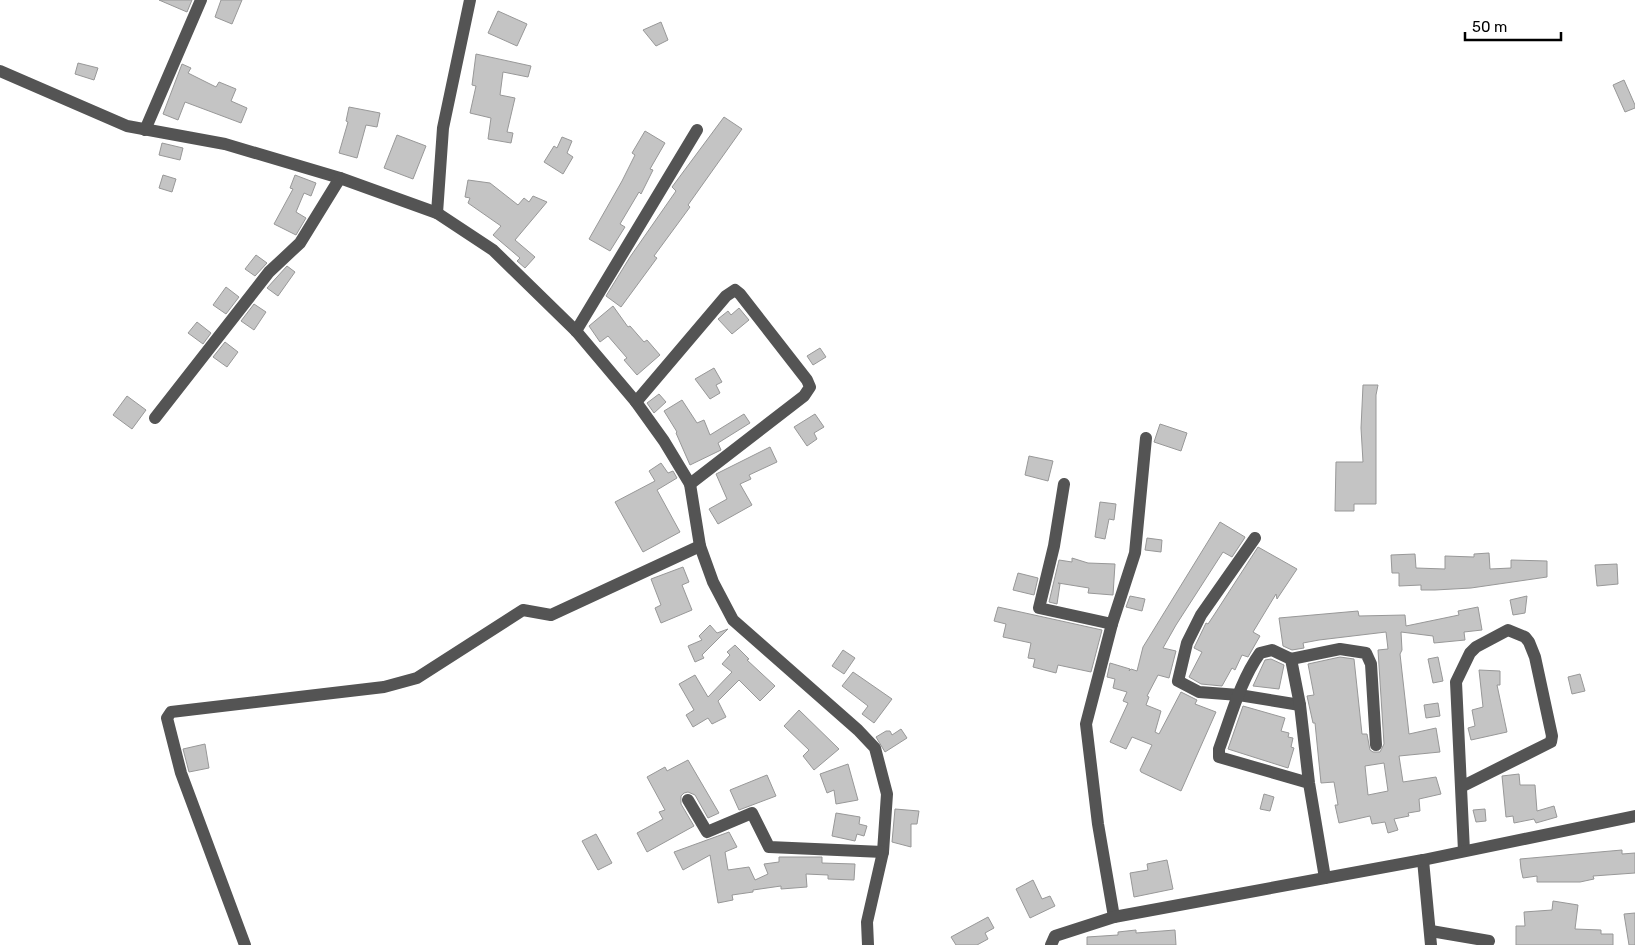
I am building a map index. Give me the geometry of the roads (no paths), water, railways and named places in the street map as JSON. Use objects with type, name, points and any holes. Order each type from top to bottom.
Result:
[{"type":"street","points":[[145,130],[201,0]]},
{"type":"street","points":[[437,213],[444,128],[470,0]]},
{"type":"street","points":[[0,71],[128,126],[226,144],[340,178],[437,213],[493,250],[576,331],[636,402],[690,484],[700,546],[713,582],[733,620],[852,724],[875,748],[887,794],[883,852],[867,922],[868,945]]},
{"type":"street","points":[[576,331],[697,130]]},
{"type":"street","points":[[155,418],[269,272],[300,243],[340,178]]},
{"type":"street","points":[[636,402],[726,296],[735,290],[807,380],[810,387],[804,396],[690,484]]},
{"type":"street","points":[[1114,917],[1098,824],[1086,724],[1112,624],[1134,553],[1146,438]]},
{"type":"street","points":[[1064,484],[1054,546],[1039,608],[1112,624]]},
{"type":"street","points":[[1255,538],[1201,614],[1187,643],[1178,681],[1199,692],[1239,695],[1300,705]]},
{"type":"street","points":[[245,945],[181,773],[168,718],[171,712],[384,687],[416,678],[523,610],[551,615],[700,546]]},
{"type":"street","points":[[1461,787],[1552,742],[1534,657],[1529,642],[1520,633],[1508,630],[1476,647],[1470,653],[1456,682],[1464,851]]},
{"type":"street","points":[[1308,783],[1219,757],[1219,749],[1239,695],[1251,666],[1260,653],[1272,650],[1291,659],[1340,650],[1366,653],[1371,664],[1376,745]]},
{"type":"street","points":[[1291,659],[1300,705],[1308,783],[1325,878]]},
{"type":"street","points":[[688,800],[707,832],[752,813],[769,847],[883,852]]},
{"type":"street","points":[[1051,945],[1056,936],[1114,917],[1423,860],[1635,816]]},
{"type":"street","points":[[1423,860],[1431,945]]},
{"type":"street","points":[[1431,930],[1489,941]]}]
